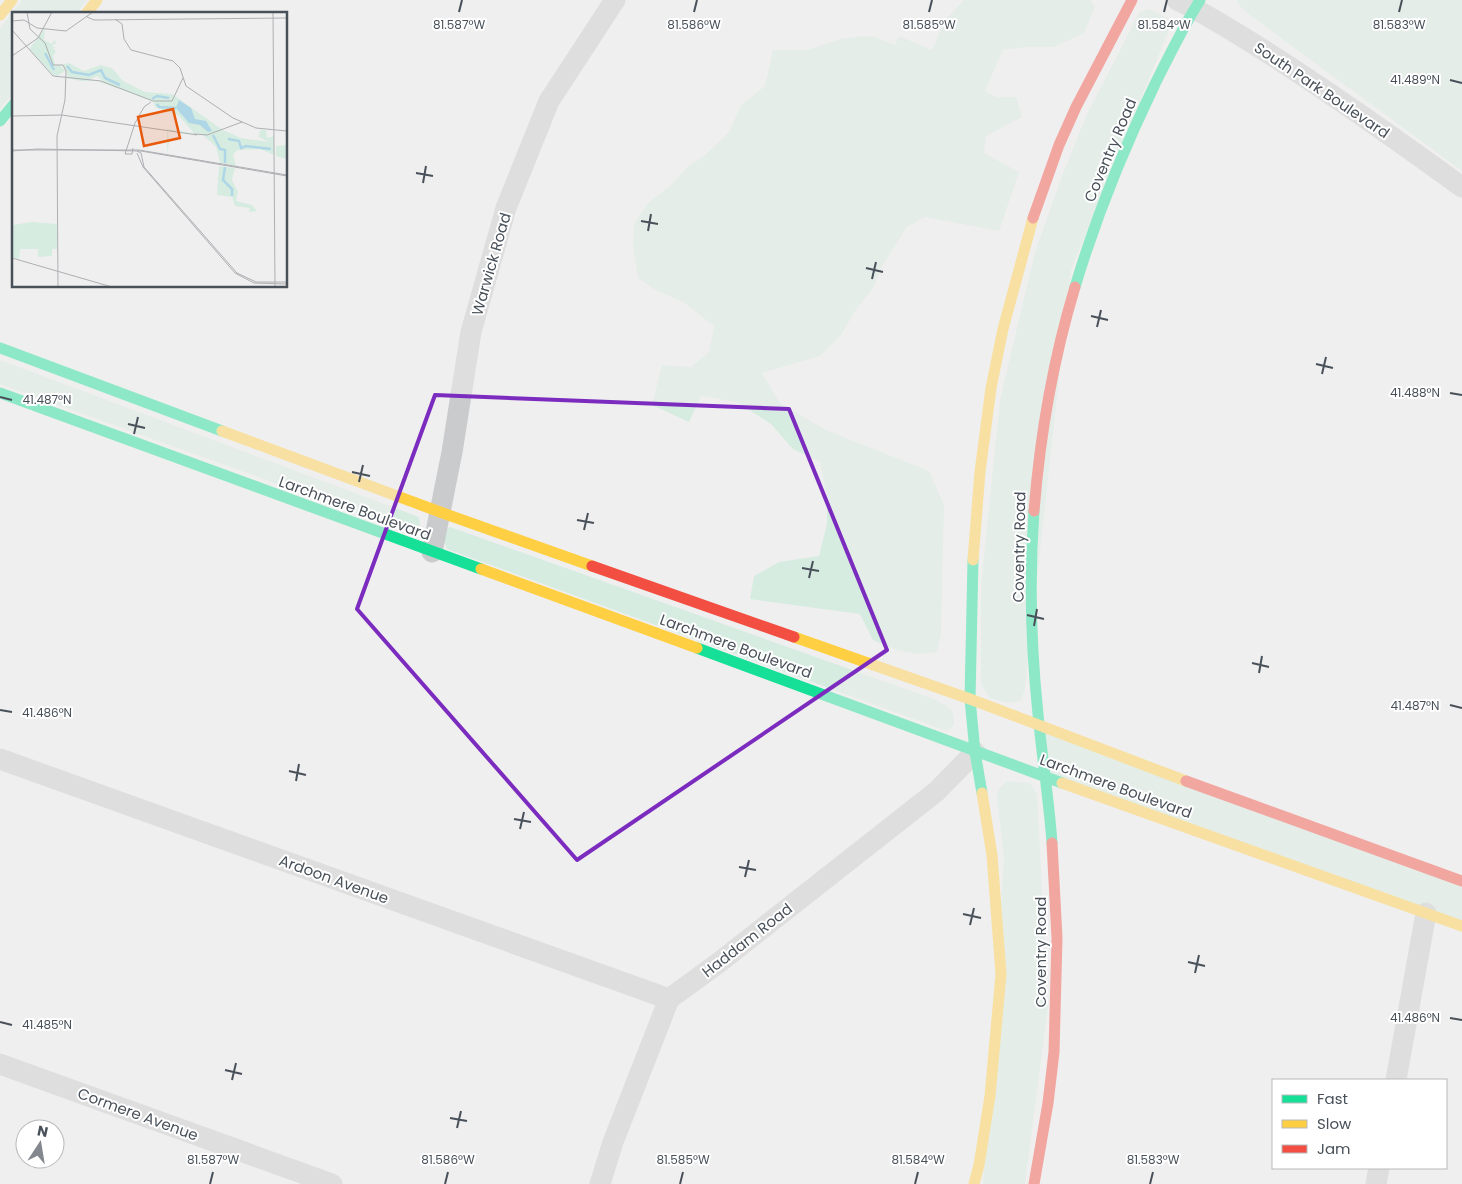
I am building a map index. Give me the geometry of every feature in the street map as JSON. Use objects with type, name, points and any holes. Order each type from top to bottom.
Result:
[{"type":"main road","points":[[0,15],[12,0]]},
{"type":"main road","points":[[88,12],[97,0]]},
{"type":"main road","points":[[974,1184],[979,1165],[990,1096],[1001,974],[992,855],[975,752],[970,699],[972,572],[980,472],[1002,329],[1029,228],[1059,145],[1076,107],[1132,0]]},
{"type":"main road","name":"Coventry Road","points":[[1034,1184],[1053,1073],[1057,977],[1056,895],[1046,776],[1038,726],[1036,691],[1032,541],[1036,481],[1056,356],[1086,246],[1134,126],[1191,3]]},
{"type":"main road","points":[[0,121],[12,106]]},
{"type":"main road","name":"Larchmere Boulevard","points":[[0,348],[440,512],[970,699],[1211,791],[1462,880]]},
{"type":"main road","name":"Larchmere Boulevard","points":[[0,393],[736,662],[975,752],[1462,926]]},
{"type":"street","name":"Warwick Road","points":[[432,552],[472,332],[506,208],[549,102],[615,0]]},
{"type":"street","name":"South Park Boulevard","points":[[1191,3],[1370,121],[1462,187]]},
{"type":"street","name":"Haddam Road","points":[[669,999],[721,961],[937,792],[975,752]]},
{"type":"street","name":"Ardoon Avenue","points":[[0,759],[669,999]]},
{"type":"street","points":[[1396,1079],[1426,913]]},
{"type":"street","points":[[600,1184],[613,1142],[669,999]]},
{"type":"street","name":"Cormere Avenue","points":[[0,1064],[332,1184]]},
{"type":"street","points":[[1376,1184],[1379,1169]]},
{"type":"highlighted area","points":[[435,395],[789,409],[887,650],[577,860],[357,609]]},
{"type":"green space","points":[[22,0],[87,0],[78,12],[13,12]]},
{"type":"green space","points":[[964,0],[1090,0],[1095,7],[1084,33],[1054,47],[1026,47],[1003,50],[985,91],[996,97],[1016,97],[1022,117],[986,136],[984,153],[1019,172],[999,231],[925,217],[907,227],[882,266],[873,288],[855,311],[841,335],[820,356],[762,373],[780,403],[826,430],[929,471],[944,505],[941,633],[937,652],[919,654],[899,651],[873,640],[860,614],[750,599],[754,576],[779,562],[819,556],[827,524],[827,498],[820,462],[793,449],[771,424],[737,402],[701,396],[689,422],[652,405],[662,365],[691,367],[709,352],[714,326],[683,302],[655,290],[638,278],[633,247],[634,224],[649,202],[671,185],[688,166],[704,156],[729,132],[741,105],[765,86],[773,50],[807,50],[841,39],[863,36],[875,37],[895,45],[899,36],[932,50],[945,20]]},
{"type":"green space","points":[[1237,0],[1462,0],[1462,171],[1247,13],[1238,4]]},
{"type":"green space","points":[[1149,9],[1165,17],[1171,25],[1071,270],[1025,688],[1021,701],[1008,703],[990,698],[981,684],[981,586],[1000,400],[1035,252],[1062,176],[1087,114],[1139,13]]},
{"type":"green space","points":[[12,13],[12,94],[0,109],[0,28]]},
{"type":"green space","points":[[0,360],[419,517],[418,529],[411,532],[0,384]]},
{"type":"green space","points":[[450,527],[934,699],[952,711],[954,725],[947,731],[447,549],[442,537],[445,530]]},
{"type":"green space","points":[[1038,726],[1462,881],[1462,926],[1046,776]]},
{"type":"green space","points":[[1007,781],[1030,783],[1037,794],[1048,1007],[1025,1184],[983,1184],[1004,858],[997,798],[999,788]]},
{"type":"traffic: fast","points":[[1075,287],[1101,209],[1132,134],[1171,52],[1200,0]]},
{"type":"traffic: fast","points":[[0,121],[12,106]]},
{"type":"traffic: fast","points":[[0,348],[222,431]]},
{"type":"traffic: fast","points":[[0,393],[481,569]]},
{"type":"traffic: fast","points":[[1034,511],[1031,587],[1034,663],[1052,843]]},
{"type":"traffic: fast","points":[[973,560],[970,699],[975,752],[982,793]]},
{"type":"traffic: fast","points":[[697,648],[1062,783]]},
{"type":"traffic: slow","points":[[0,15],[12,0]]},
{"type":"traffic: slow","points":[[88,12],[97,0]]},
{"type":"traffic: slow","points":[[973,560],[980,472],[991,388],[1003,329],[1033,218]]},
{"type":"traffic: slow","points":[[222,431],[592,566]]},
{"type":"traffic: slow","points":[[481,569],[697,648]]},
{"type":"traffic: slow","points":[[794,637],[970,699],[1186,781]]},
{"type":"traffic: slow","points":[[1062,783],[1462,926]]},
{"type":"traffic: slow","points":[[974,1184],[979,1165],[990,1096],[1001,974],[992,855],[982,793]]},
{"type":"traffic: jam","points":[[1033,218],[1059,145],[1076,107],[1132,0]]},
{"type":"traffic: jam","points":[[1034,511],[1048,398],[1060,342],[1075,287]]},
{"type":"traffic: jam","points":[[592,566],[794,637]]},
{"type":"traffic: jam","points":[[1186,781],[1462,881]]},
{"type":"traffic: jam","points":[[1034,1184],[1048,1103],[1054,1052],[1057,938],[1052,843]]}]
